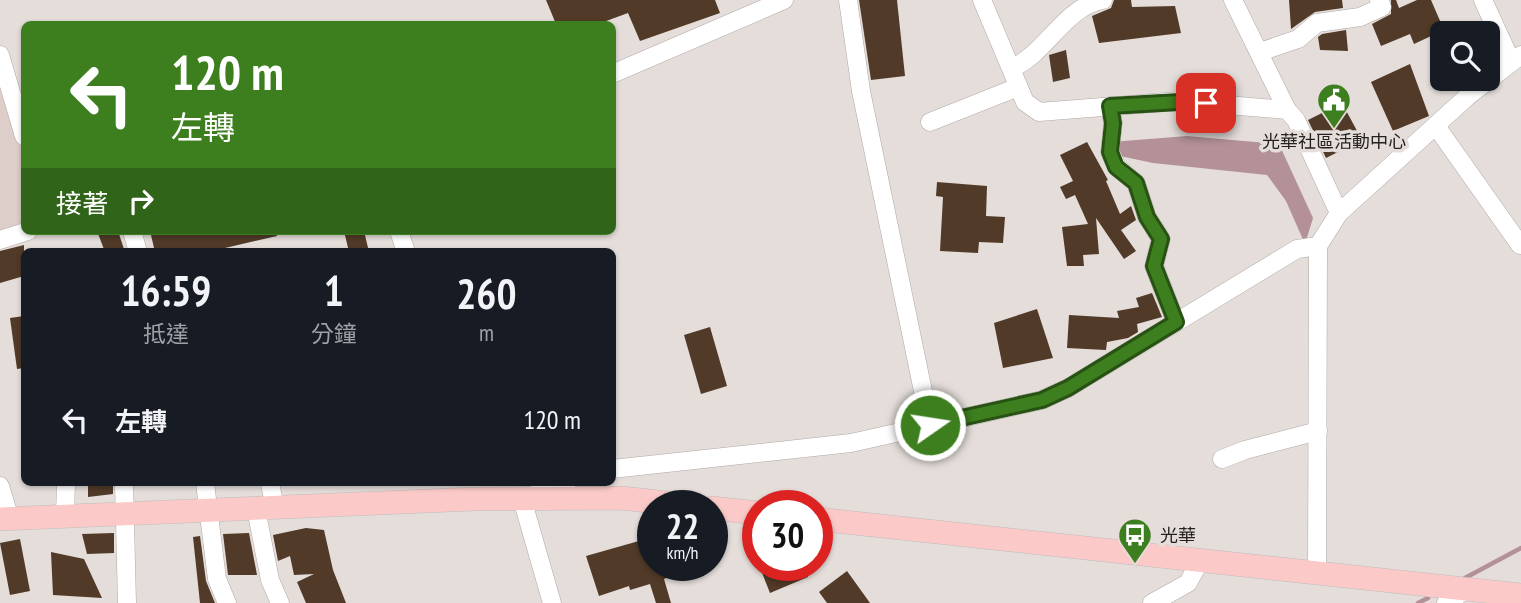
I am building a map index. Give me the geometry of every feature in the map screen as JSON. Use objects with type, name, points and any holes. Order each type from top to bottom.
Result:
[{"type":"main road","points":[[5,519],[208,508],[266,509],[473,491],[522,499],[637,500]]},
{"type":"main road","points":[[833,521],[1521,595]]},
{"type":"street","points":[[616,72],[784,0]]},
{"type":"street","points":[[848,0],[861,91],[930,425]]},
{"type":"street","points":[[982,0],[1026,102],[1039,112],[1179,102],[1287,110]]},
{"type":"street","points":[[1012,68],[1027,62],[1078,10],[1103,0]]},
{"type":"street","points":[[1233,0],[1287,110],[1296,120],[1339,213]]},
{"type":"street","points":[[1260,52],[1298,39],[1317,23],[1360,17],[1382,7],[1379,0]]},
{"type":"street","points":[[1317,573],[1318,246],[1339,213],[1516,58],[1483,0]]},
{"type":"street","points":[[0,55],[21,126]]},
{"type":"street","points":[[930,122],[1018,86]]},
{"type":"street","points":[[1110,106],[1113,123],[1110,152],[1116,167],[1136,183],[1147,217],[1161,239],[1154,266],[1176,322]]},
{"type":"street","points":[[1436,126],[1520,244]]},
{"type":"street","points":[[0,240],[21,233]]},
{"type":"street","points":[[616,469],[850,443],[1042,400],[1068,388],[1297,250],[1318,246]]},
{"type":"street","points":[[1222,459],[1318,431]]},
{"type":"street","points":[[0,486],[5,519]]},
{"type":"street","points":[[65,486],[65,517]]},
{"type":"street","points":[[124,486],[127,603]]},
{"type":"street","points":[[205,486],[217,579],[227,603]]},
{"type":"street","points":[[270,486],[266,509],[270,580],[280,603]]},
{"type":"street","points":[[552,603],[522,499],[559,486]]},
{"type":"street","points":[[1152,603],[1188,583],[1201,559]]},
{"type":"street","points":[[1446,603],[1466,590]]},
{"type":"shaded area","points":[[0,78],[21,148],[21,223],[0,232]]},
{"type":"shaded area","points":[[1187,136],[1279,144],[1313,218],[1305,244],[1286,201],[1267,175],[1153,163],[1120,156],[1111,142]]},
{"type":"building","points":[[546,0],[715,0],[720,13],[640,41],[628,13],[606,21],[555,21]]},
{"type":"building","points":[[859,0],[897,0],[905,76],[871,80]]},
{"type":"building","points":[[1114,0],[1131,0],[1132,7],[1175,6],[1181,33],[1099,43],[1092,16],[1111,8]]},
{"type":"building","points":[[1289,0],[1342,0],[1343,8],[1315,12],[1291,29]]},
{"type":"building","points":[[1391,0],[1396,0],[1399,8],[1417,0],[1431,0],[1440,21],[1430,21],[1430,37],[1414,44],[1410,34],[1381,46],[1372,24],[1391,14]]},
{"type":"building","points":[[1346,30],[1348,51],[1320,50],[1318,37]]},
{"type":"building","points":[[1066,50],[1070,78],[1053,82],[1049,55]]},
{"type":"building","points":[[1410,64],[1429,116],[1393,131],[1371,82]]},
{"type":"building","name":"光華社區活動中心","points":[[1342,103],[1362,140],[1326,158],[1308,120]]},
{"type":"building","points":[[1087,142],[1108,180],[1106,181],[1120,214],[1131,206],[1136,220],[1121,230],[1136,251],[1124,259],[1096,218],[1099,254],[1083,255],[1084,266],[1067,266],[1062,227],[1088,224],[1075,195],[1066,199],[1060,187],[1073,181],[1060,155]]},
{"type":"building","points":[[937,182],[987,186],[986,216],[1005,217],[1003,243],[979,242],[978,253],[940,251],[943,197],[936,196]]},
{"type":"building","points":[[99,235],[119,235],[124,248],[103,248]]},
{"type":"building","points":[[151,235],[277,236],[225,248],[154,248]]},
{"type":"building","points":[[345,235],[365,235],[368,248],[348,248]]},
{"type":"building","points":[[24,245],[24,248],[21,248],[21,277],[0,283],[0,251]]},
{"type":"building","points":[[1152,293],[1162,317],[1137,324],[1138,332],[1128,338],[1107,342],[1106,350],[1067,348],[1069,315],[1119,318],[1117,311],[1139,307],[1136,298]]},
{"type":"building","points":[[1037,309],[1053,358],[1003,368],[994,323]]},
{"type":"building","points":[[21,316],[21,368],[17,369],[10,318]]},
{"type":"building","points":[[710,327],[727,386],[701,394],[684,335]]},
{"type":"building","points":[[88,486],[113,486],[113,494],[88,497]]},
{"type":"building","points":[[306,528],[324,530],[333,570],[346,603],[306,603],[297,582],[314,574],[294,575],[290,556],[278,561],[273,535]]},
{"type":"building","points":[[114,533],[114,553],[87,554],[82,534]]},
{"type":"building","points":[[249,533],[257,575],[228,575],[223,534]]},
{"type":"building","points":[[200,536],[206,581],[215,603],[200,603],[193,537]]},
{"type":"building","points":[[20,539],[30,591],[10,595],[0,543]]},
{"type":"building","points":[[637,542],[637,581],[665,581],[671,603],[656,603],[650,584],[630,590],[629,586],[599,596],[586,556]]},
{"type":"building","points":[[51,552],[84,559],[102,598],[53,595]]},
{"type":"building","points":[[847,571],[870,603],[827,603],[819,592]]},
{"type":"building","points":[[765,581],[798,581],[770,593]]},
{"type":"waterway","points":[[1465,578],[1521,548]]},
{"type":"waterway","points":[[1418,603],[1428,598]]},
{"type":"place","name":"光華社區活動中心","points":[[1334,130]]},
{"type":"place","name":"光華","points":[[1135,565]]},
{"type":"route","points":[[930,425],[1042,400],[1068,388],[1176,322],[1154,266],[1161,239],[1147,217],[1136,183],[1116,167],[1110,152],[1113,123],[1110,106],[1206,103]]}]
